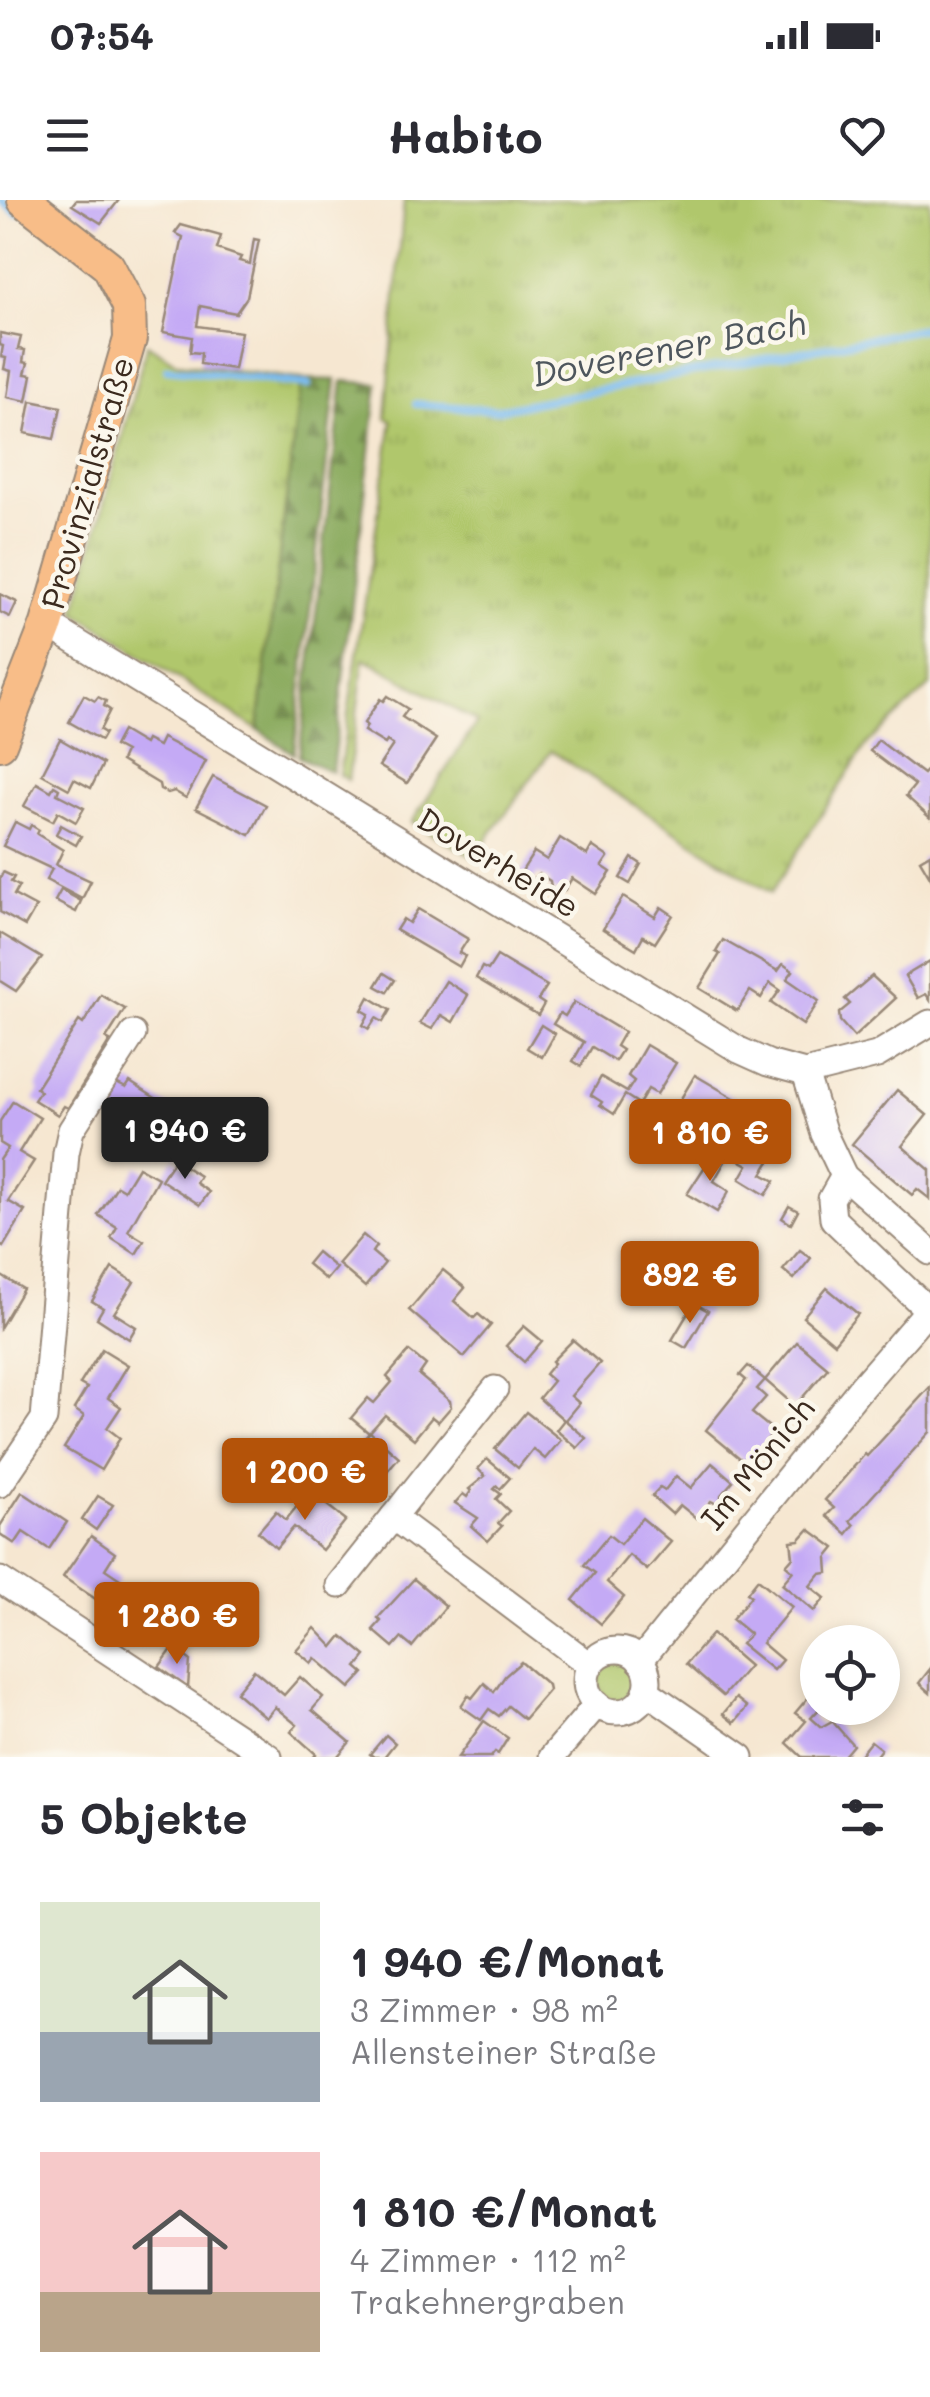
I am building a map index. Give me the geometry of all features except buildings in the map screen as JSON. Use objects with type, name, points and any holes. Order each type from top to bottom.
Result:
[{"type":"main road","name":"Provinzialstraße","points":[[0,744],[47,624],[130,339],[129,306],[108,266],[24,200]]},
{"type":"street","name":"Doverheide","points":[[47,624],[740,1050],[768,1064],[805,1073]]},
{"type":"street","points":[[930,1023],[877,1054],[805,1073],[824,1134],[844,1176],[930,1252]]},
{"type":"street","points":[[0,1484],[44,1419],[71,1130],[133,1034]]},
{"type":"street","points":[[844,1176],[831,1199],[833,1219],[929,1309]]},
{"type":"street","name":"Im Mönich","points":[[640,1661],[929,1309]]},
{"type":"street","points":[[339,1584],[496,1389]]},
{"type":"street","points":[[393,1517],[590,1665]]},
{"type":"street","points":[[0,1580],[268,1757]]},
{"type":"street","points":[[617,1650],[640,1661],[647,1676],[646,1691],[637,1705],[627,1710],[606,1710],[597,1704],[586,1686],[590,1665],[597,1657],[617,1650]]},
{"type":"street","points":[[646,1691],[741,1757]]},
{"type":"street","points":[[552,1757],[597,1704]]},
{"type":"green space","points":[[404,200],[930,200],[930,686],[867,744],[771,893],[551,751],[474,857],[412,822],[477,722],[364,658],[348,780],[339,775],[392,421],[386,418]]},
{"type":"green space","points":[[147,344],[177,363],[301,379],[258,730],[75,612]]},
{"type":"green space","points":[[301,379],[336,380],[294,754],[258,730]]},
{"type":"green space","points":[[343,381],[378,384],[332,772],[299,757]]},
{"type":"green space","points":[[618,1661],[632,1667],[638,1681],[632,1695],[618,1701],[604,1695],[598,1681],[604,1667]]},
{"type":"waterway","name":"Doverener Bach","points":[[1,200],[17,213]]},
{"type":"waterway","name":"Doverener Bach","points":[[416,404],[496,410],[930,327]]},
{"type":"waterway","name":"Doverener Bach","points":[[167,369],[308,385]]}]
